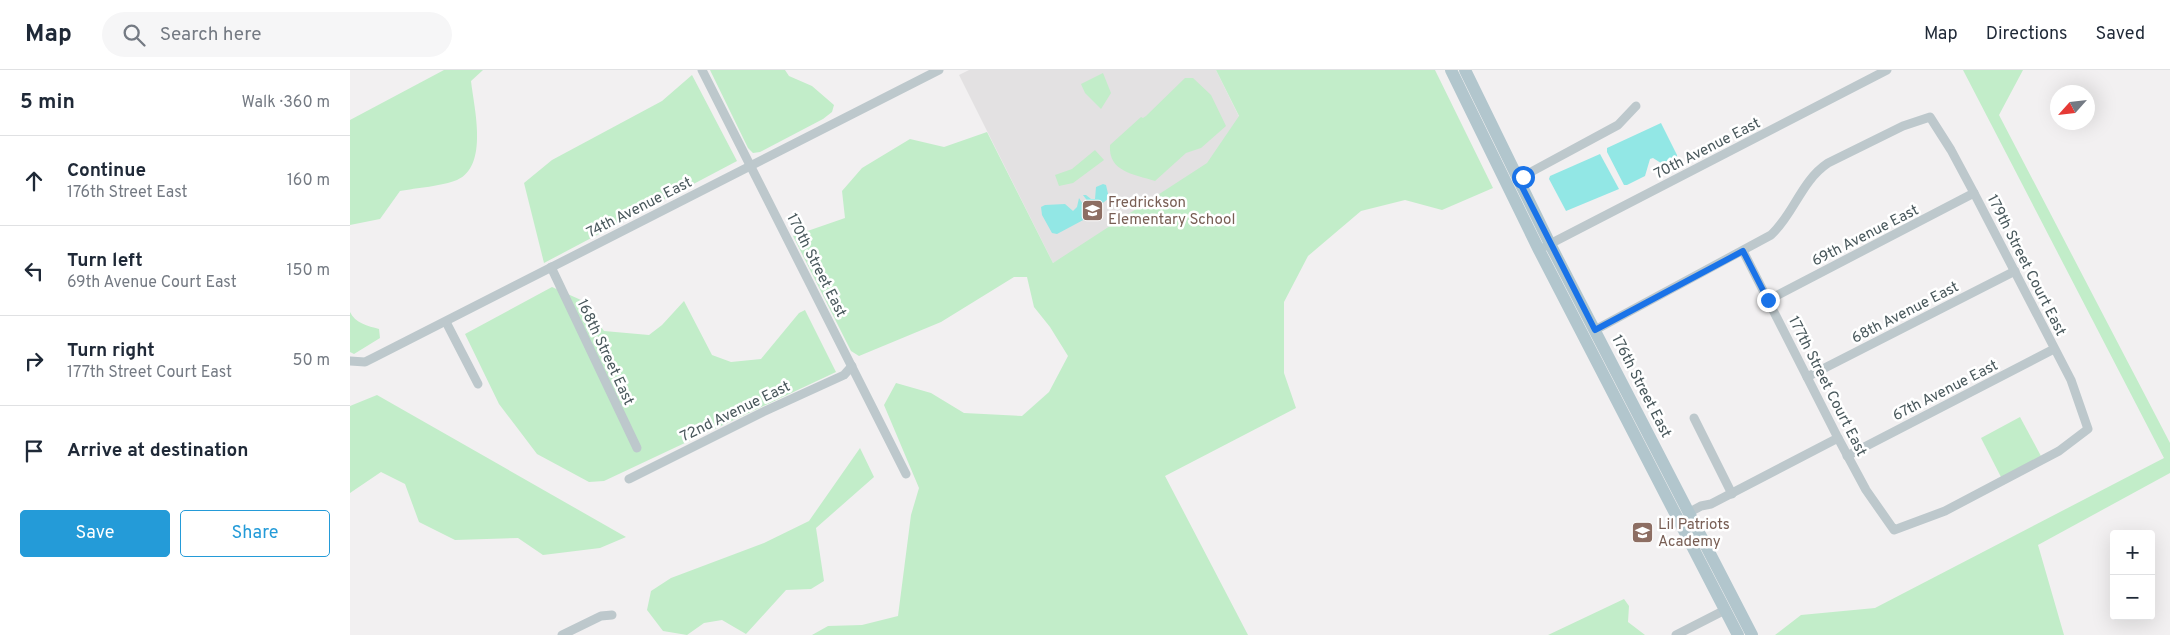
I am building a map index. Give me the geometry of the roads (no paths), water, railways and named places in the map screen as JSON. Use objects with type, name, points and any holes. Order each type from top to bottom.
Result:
[{"type":"main road","name":"176th Street East","points":[[1451,70],[1545,247],[1738,635]]},
{"type":"main road","name":"176th Street East","points":[[1465,70],[1518,179],[1545,247],[1595,330],[1752,635]]},
{"type":"street","name":"170th Street East","points":[[702,70],[906,474]]},
{"type":"street","name":"74th Avenue East","points":[[350,361],[365,362],[446,322],[939,70]]},
{"type":"street","name":"70th Avenue East","points":[[1545,247],[1887,70]]},
{"type":"street","points":[[1518,179],[1618,125],[1636,106]]},
{"type":"street","name":"179th Street Court East","points":[[1743,251],[1779,228],[1807,183],[1818,170],[1904,126],[1930,117],[1951,150],[2071,380],[2088,429],[2059,451],[1945,511],[1894,530]]},
{"type":"street","name":"69th Avenue East","points":[[1768,300],[1974,193]]},
{"type":"street","points":[[1595,330],[1743,251]]},
{"type":"street","name":"177th Street Court East","points":[[1743,251],[1847,456],[1866,490],[1894,530]]},
{"type":"street","name":"168th Street East","points":[[551,267],[637,448]]},
{"type":"street","name":"68th Avenue East","points":[[1807,377],[2015,271]]},
{"type":"street","points":[[446,322],[478,384]]},
{"type":"street","name":"67th Avenue East","points":[[1847,456],[2054,349]]},
{"type":"street","name":"72nd Avenue East","points":[[629,479],[763,412],[844,375],[852,366]]},
{"type":"street","points":[[1694,418],[1732,494]]},
{"type":"street","points":[[1688,513],[1732,494],[1838,438]]},
{"type":"street","points":[[1676,635],[1725,610]]},
{"type":"street","points":[[562,635],[601,616],[612,615]]},
{"type":"water","points":[[1661,123],[1677,155],[1677,160],[1664,165],[1653,158],[1650,159],[1645,176],[1624,185],[1607,152],[1607,148]]},
{"type":"water","points":[[1600,154],[1619,189],[1566,211],[1549,179],[1550,176]]},
{"type":"water","points":[[1103,184],[1106,185],[1109,198],[1094,210],[1083,195],[1095,199],[1096,187]]},
{"type":"water","points":[[1079,198],[1089,214],[1087,218],[1057,234],[1052,233],[1042,215],[1041,207],[1065,204],[1073,211],[1077,207]]},
{"type":"place","name":"Fredrickson Elementary School","points":[[1092,211]]},
{"type":"place","name":"Lil Patriots Academy","points":[[1642,533]]}]
